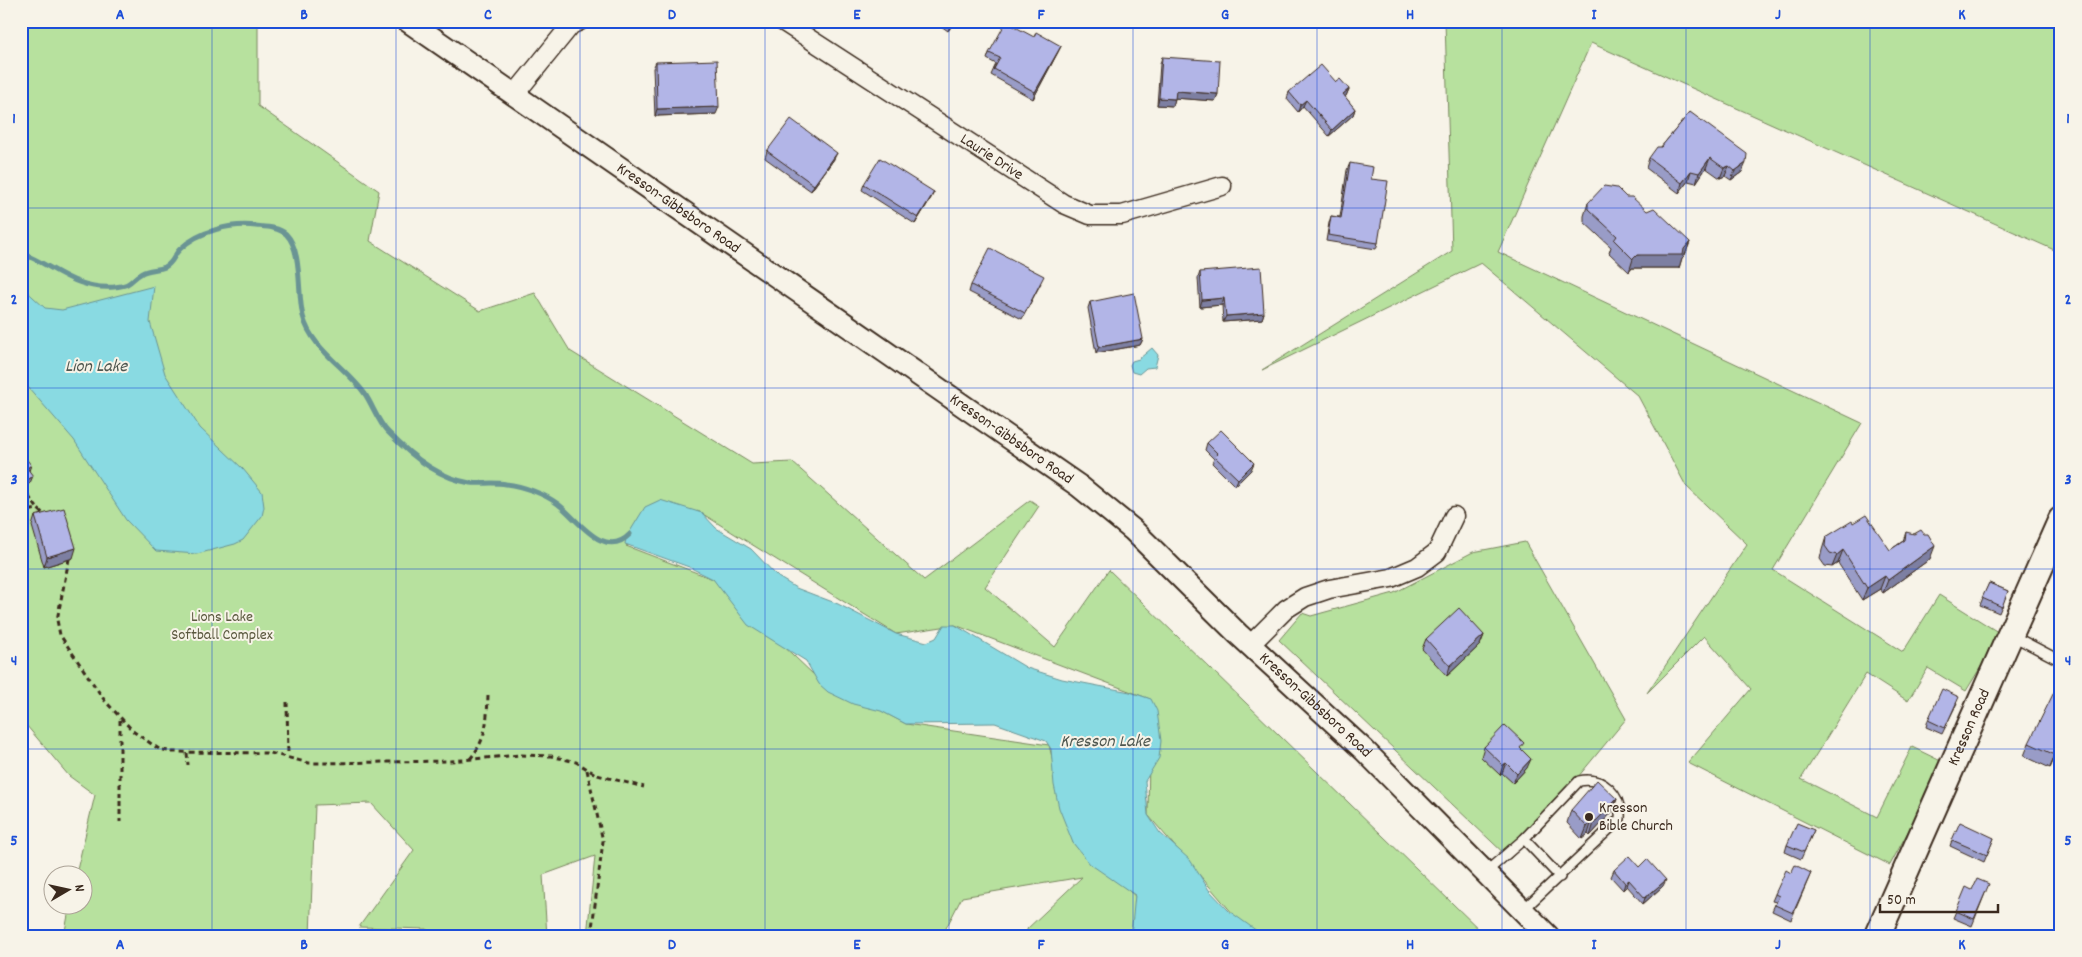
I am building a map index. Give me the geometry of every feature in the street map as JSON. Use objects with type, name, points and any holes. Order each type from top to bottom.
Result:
[{"type":"main road","name":"Kresson Road","points":[[1878,936],[2061,520]]},
{"type":"street","name":"Kresson-Gibbsboro Road","points":[[408,21],[1059,471],[1134,530],[1250,644],[1364,750],[1548,936]]},
{"type":"street","points":[[515,94],[571,26],[580,21]]},
{"type":"street","name":"Laurie Drive","points":[[782,21],[1064,204],[1090,215],[1122,216],[1222,186]]},
{"type":"street","points":[[1250,644],[1286,609],[1305,597],[1329,589],[1391,578],[1417,567],[1436,552],[1454,516]]},
{"type":"lane","points":[[2011,635],[2061,661]]},
{"type":"lane","points":[[1486,872],[1524,839],[1579,781],[1596,781],[1608,788],[1618,802],[1620,819],[1524,910]]},
{"type":"lane","points":[[1524,839],[1560,876]]},
{"type":"path","points":[[23,489],[50,521]]},
{"type":"path","points":[[21,512],[38,509]]},
{"type":"path","points":[[69,559],[57,620],[60,635],[86,675],[120,719],[148,743],[160,749],[187,753],[270,753],[288,756],[309,763],[470,760],[521,755],[551,756],[576,762],[586,769],[613,780],[644,787]]},
{"type":"path","points":[[470,760],[486,732],[488,695]]},
{"type":"path","points":[[288,702],[288,756]]},
{"type":"path","points":[[120,719],[120,822]]},
{"type":"path","points":[[187,753],[188,765]]},
{"type":"path","points":[[586,769],[598,810],[603,841],[591,936]]},
{"type":"green space","name":"Lions Lake Softball Complex","points":[[21,21],[258,21],[258,106],[379,191],[370,241],[480,311],[535,293],[570,351],[752,464],[792,462],[924,580],[1030,500],[1039,506],[985,587],[1055,647],[1109,570],[1486,936],[1252,936],[1148,815],[1150,699],[955,625],[896,634],[698,511],[626,546],[713,579],[814,675],[906,724],[1049,745],[1073,843],[1135,896],[1137,936],[1028,936],[1027,929],[1082,877],[962,897],[942,936],[587,936],[595,856],[543,875],[547,936],[435,936],[426,929],[359,927],[414,850],[371,803],[315,805],[310,936],[64,936],[68,914],[92,914],[92,864],[78,864],[95,795],[69,776],[21,719]]},
{"type":"green space","points":[[1445,21],[2061,21],[2061,253],[1591,43],[1498,252],[1862,423],[1773,570],[1903,652],[1939,595],[2001,634],[1966,691],[1928,668],[1908,701],[1866,674],[1801,779],[1877,817],[1912,747],[1945,763],[1890,865],[1688,763],[1751,689],[1704,636],[1647,693],[1747,544],[1686,486],[1638,396],[1481,263],[1262,370],[1452,251]]},
{"type":"green space","points":[[1525,542],[1626,719],[1510,859],[1279,640],[1302,613],[1311,616],[1394,593],[1473,552]]},
{"type":"water","name":"Lion Lake","points":[[21,286],[45,308],[62,310],[154,286],[150,322],[165,374],[200,428],[243,469],[262,492],[264,507],[262,516],[243,540],[197,554],[156,551],[126,520],[74,440],[21,379]]},
{"type":"water","points":[[1152,348],[1158,355],[1155,367],[1146,368],[1139,374],[1132,372],[1130,365],[1132,361],[1139,359]]},
{"type":"water","name":"Kresson Lake","points":[[660,500],[702,513],[716,528],[751,549],[778,577],[796,588],[838,604],[896,634],[927,642],[936,638],[944,625],[955,625],[1027,668],[1062,679],[1130,692],[1151,699],[1157,711],[1161,741],[1159,758],[1145,781],[1148,815],[1160,833],[1190,860],[1209,890],[1229,911],[1264,936],[1131,936],[1135,895],[1090,864],[1073,843],[1059,808],[1054,785],[1051,749],[1046,741],[995,723],[906,724],[881,711],[853,704],[828,692],[819,684],[806,661],[748,625],[713,579],[689,567],[625,544],[626,538],[645,507]]},
{"type":"building","points":[[1006,22],[1034,37],[1036,32],[1061,46],[1035,92],[994,69],[1000,58],[989,53]]},
{"type":"building","points":[[1162,57],[1220,61],[1218,94],[1176,91],[1175,99],[1159,98]]},
{"type":"building","points":[[717,60],[719,107],[657,109],[656,62]]},
{"type":"building","points":[[1321,65],[1336,82],[1340,79],[1349,89],[1343,94],[1355,109],[1332,130],[1306,100],[1300,105],[1289,92]]},
{"type":"building","points":[[1690,112],[1747,154],[1746,163],[1735,171],[1729,166],[1724,168],[1710,158],[1699,173],[1691,171],[1682,183],[1649,158],[1657,147],[1661,147]]},
{"type":"building","points":[[791,119],[837,153],[814,185],[767,151]]},
{"type":"building","points":[[880,158],[934,192],[918,218],[864,184]]},
{"type":"building","points":[[1350,163],[1373,167],[1371,179],[1388,181],[1378,243],[1328,235],[1331,216],[1341,218]]},
{"type":"building","points":[[1604,186],[1617,188],[1626,197],[1632,197],[1647,211],[1654,208],[1690,242],[1684,249],[1683,255],[1637,255],[1633,259],[1614,240],[1617,236],[1588,209],[1588,203]]},
{"type":"building","points":[[990,248],[1044,276],[1025,313],[971,285]]},
{"type":"building","points":[[1261,267],[1264,313],[1226,316],[1224,298],[1202,300],[1200,272]]},
{"type":"building","points":[[1134,293],[1143,339],[1099,347],[1090,302]]},
{"type":"building","points":[[1221,430],[1254,463],[1238,479],[1215,457],[1218,454],[1207,443]]},
{"type":"building","points":[[21,452],[31,465],[27,468],[33,476],[21,485]]},
{"type":"building","points":[[64,508],[76,548],[47,557],[35,516]]},
{"type":"building","points":[[1866,515],[1890,550],[1905,540],[1906,532],[1914,534],[1921,530],[1924,534],[1928,534],[1935,546],[1888,580],[1885,576],[1867,588],[1843,550],[1837,555],[1830,553],[1825,546],[1826,537]]},
{"type":"building","points":[[1989,583],[2008,591],[2002,607],[1982,598]]},
{"type":"building","points":[[1459,608],[1484,635],[1450,666],[1426,639]]},
{"type":"building","points":[[2060,680],[2061,742],[2055,755],[2029,743]]},
{"type":"building","points":[[1942,689],[1959,697],[1945,728],[1928,720]]},
{"type":"building","points":[[1505,725],[1524,743],[1520,748],[1531,759],[1517,774],[1506,763],[1503,765],[1484,747]]},
{"type":"building","points":[[1597,780],[1617,799],[1594,823],[1592,821],[1587,827],[1571,810]]},
{"type":"building","points":[[1960,822],[1994,838],[1987,855],[1952,840]]},
{"type":"building","points":[[1797,823],[1814,830],[1804,852],[1787,845]]},
{"type":"building","points":[[1629,856],[1639,867],[1647,859],[1666,880],[1645,898],[1629,880],[1625,883],[1614,870]]},
{"type":"building","points":[[1795,865],[1811,873],[1793,913],[1775,905],[1779,896],[1775,894],[1786,870],[1791,873]]},
{"type":"building","points":[[1977,879],[1989,884],[1974,919],[1956,911],[1966,887],[1972,890]]},
{"type":"waterway","points":[[21,253],[76,281],[87,285],[114,287],[128,284],[144,272],[165,267],[180,249],[196,237],[206,233],[226,227],[246,225],[279,230],[286,234],[295,251],[299,273],[301,307],[307,328],[321,348],[365,394],[384,428],[405,449],[425,464],[458,480],[470,483],[513,485],[553,500],[592,535],[601,540],[611,543],[620,541],[630,534]]},
{"type":"place","name":"Kresson Bible Church","points":[[1589,817]]}]
